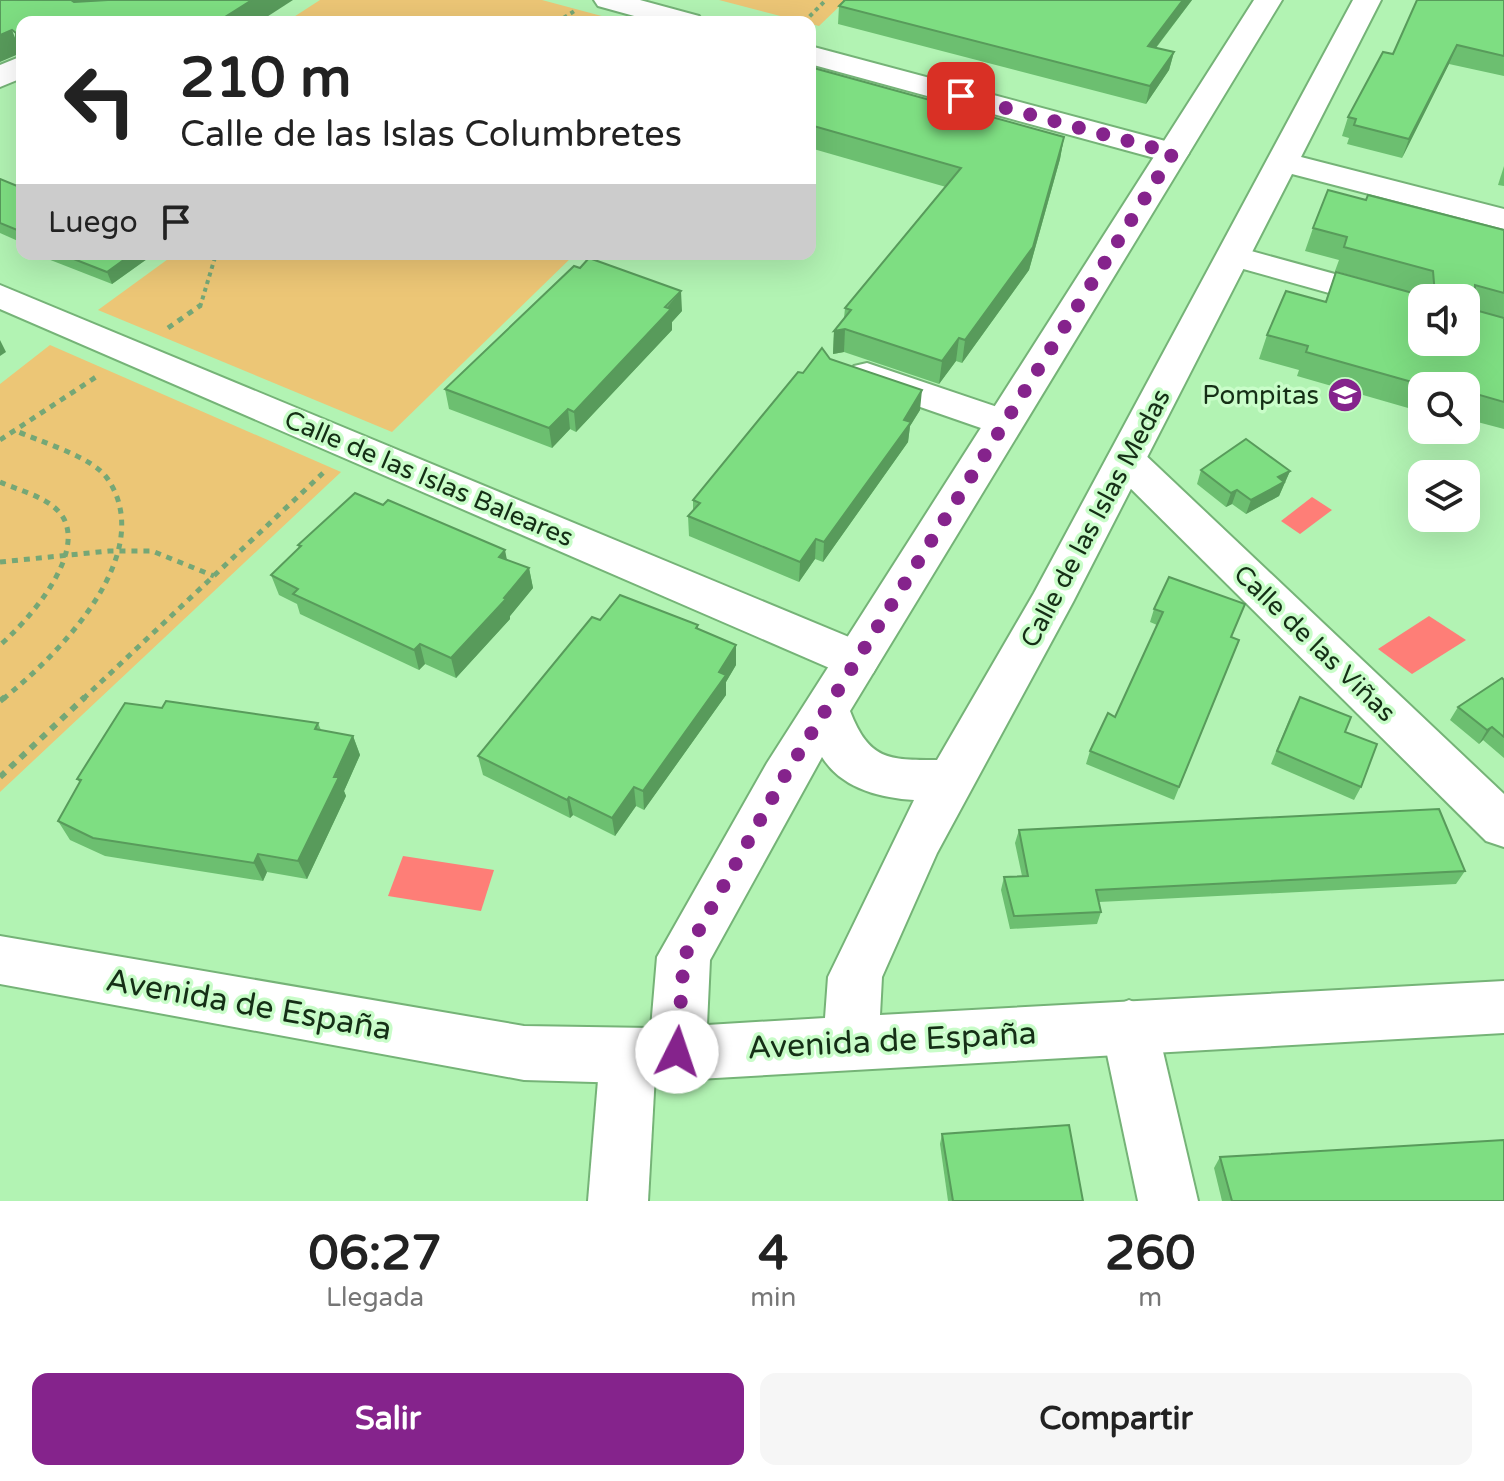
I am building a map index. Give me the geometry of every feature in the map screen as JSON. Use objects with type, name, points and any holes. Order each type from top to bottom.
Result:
[{"type":"street","points":[[608,0],[667,16]]},
{"type":"street","points":[[618,1201],[652,1054],[684,957],[784,777],[1268,0]]},
{"type":"street","name":"Calle de las Islas Medas","points":[[851,1044],[855,977],[916,843],[1126,460],[1367,0]]},
{"type":"street","points":[[816,57],[1173,153]]},
{"type":"street","points":[[1283,162],[1504,219]]},
{"type":"street","points":[[1233,256],[1408,305]]},
{"type":"street","name":"Calle de las Islas Baleares","points":[[0,296],[857,660]]},
{"type":"street","points":[[843,367],[1004,423]]},
{"type":"street","name":"Calle de las Viñas","points":[[1126,460],[1504,826]]},
{"type":"street","points":[[826,710],[841,749],[865,769],[895,778],[951,780]]},
{"type":"street","name":"Avenida de España","points":[[0,960],[524,1053],[652,1054],[1504,1007]]},
{"type":"street","points":[[1129,1026],[1168,1201]]},
{"type":"path","points":[[810,16],[826,0]]},
{"type":"path","points":[[566,16],[577,9]]},
{"type":"path","points":[[157,334],[200,308],[214,260]]},
{"type":"path","points":[[0,440],[106,370]]},
{"type":"path","points":[[0,701],[50,660],[69,639],[94,604],[118,551],[118,504],[106,476],[14,430]]},
{"type":"path","points":[[0,777],[330,467]]},
{"type":"path","points":[[0,482],[43,502],[63,517],[69,533],[67,556],[32,612],[0,645]]},
{"type":"path","points":[[0,562],[118,551],[152,551],[214,576]]},
{"type":"shaded area","points":[[320,0],[542,0],[602,16],[295,16]]},
{"type":"shaded area","points":[[719,0],[846,0],[819,26],[816,25],[816,16],[781,16]]},
{"type":"shaded area","points":[[167,260],[569,260],[392,432],[98,310]]},
{"type":"shaded area","points":[[50,345],[341,472],[0,792],[0,384]]},
{"type":"shaded area","points":[[1312,497],[1332,510],[1300,534],[1281,521]]},
{"type":"shaded area","points":[[1429,616],[1466,640],[1412,674],[1378,649]]},
{"type":"shaded area","points":[[403,856],[494,870],[481,911],[388,896]]},
{"type":"building","points":[[0,0],[252,0],[227,16],[16,16],[16,33],[12,30],[0,35]]},
{"type":"building","points":[[845,0],[1183,0],[1148,46],[1174,52],[1150,86],[839,6]]},
{"type":"building","points":[[1417,0],[1504,0],[1504,56],[1457,45],[1409,139],[1354,125],[1356,119],[1348,117],[1383,52],[1393,54]]},
{"type":"building","points":[[816,69],[1064,137],[1033,247],[965,340],[959,338],[942,361],[845,329],[834,331],[851,310],[845,308],[961,168],[816,127]]},
{"type":"building","points":[[0,179],[16,186],[16,230],[0,223]]},
{"type":"building","points":[[1328,190],[1366,200],[1368,195],[1504,230],[1504,293],[1480,284],[1434,284],[1433,271],[1344,247],[1347,237],[1313,228]]},
{"type":"building","points":[[76,260],[124,260],[107,272]]},
{"type":"building","points":[[587,260],[595,260],[681,291],[665,307],[671,309],[574,412],[568,409],[549,428],[445,389],[574,266],[580,268]]},
{"type":"building","points":[[1336,272],[1408,292],[1408,356],[1480,356],[1480,311],[1504,318],[1504,402],[1480,395],[1480,372],[1408,372],[1408,381],[1306,352],[1308,346],[1267,335],[1286,291],[1326,302]]},
{"type":"building","points":[[822,348],[830,359],[922,390],[904,420],[911,422],[824,542],[816,539],[800,562],[688,516],[700,503],[693,500],[798,372],[803,373]]},
{"type":"building","points":[[1246,439],[1290,471],[1278,477],[1284,482],[1251,500],[1237,490],[1231,493],[1201,470]]},
{"type":"building","points":[[355,493],[383,505],[388,500],[505,550],[499,557],[529,568],[506,599],[451,658],[420,644],[414,650],[293,594],[298,589],[271,575],[301,546],[298,545]]},
{"type":"building","points":[[1169,577],[1245,604],[1231,637],[1239,640],[1179,787],[1090,751],[1108,713],[1115,717],[1163,612],[1154,609]]},
{"type":"building","points":[[620,595],[698,625],[696,628],[736,645],[719,672],[726,675],[643,791],[634,787],[612,818],[569,797],[567,800],[478,756],[592,617],[600,620]]},
{"type":"building","points":[[1502,678],[1504,737],[1492,727],[1487,730],[1458,707]]},
{"type":"building","points":[[1300,697],[1351,717],[1345,732],[1377,744],[1361,787],[1277,751]]},
{"type":"building","points":[[166,701],[318,723],[315,729],[353,736],[334,777],[339,777],[298,861],[258,854],[254,863],[93,838],[58,821],[81,780],[77,779],[125,703],[162,708]]},
{"type":"building","points":[[1439,809],[1465,871],[1096,890],[1101,912],[1014,916],[1004,877],[1028,876],[1019,830]]},
{"type":"building","points":[[1069,1125],[1083,1201],[953,1201],[942,1134]]},
{"type":"building","points":[[1504,1140],[1504,1201],[1232,1201],[1220,1157]]},
{"type":"place","name":"Pompitas","points":[[1345,395]]},
{"type":"route","points":[[677,1052],[684,957],[784,777],[1173,153],[961,96]]}]
